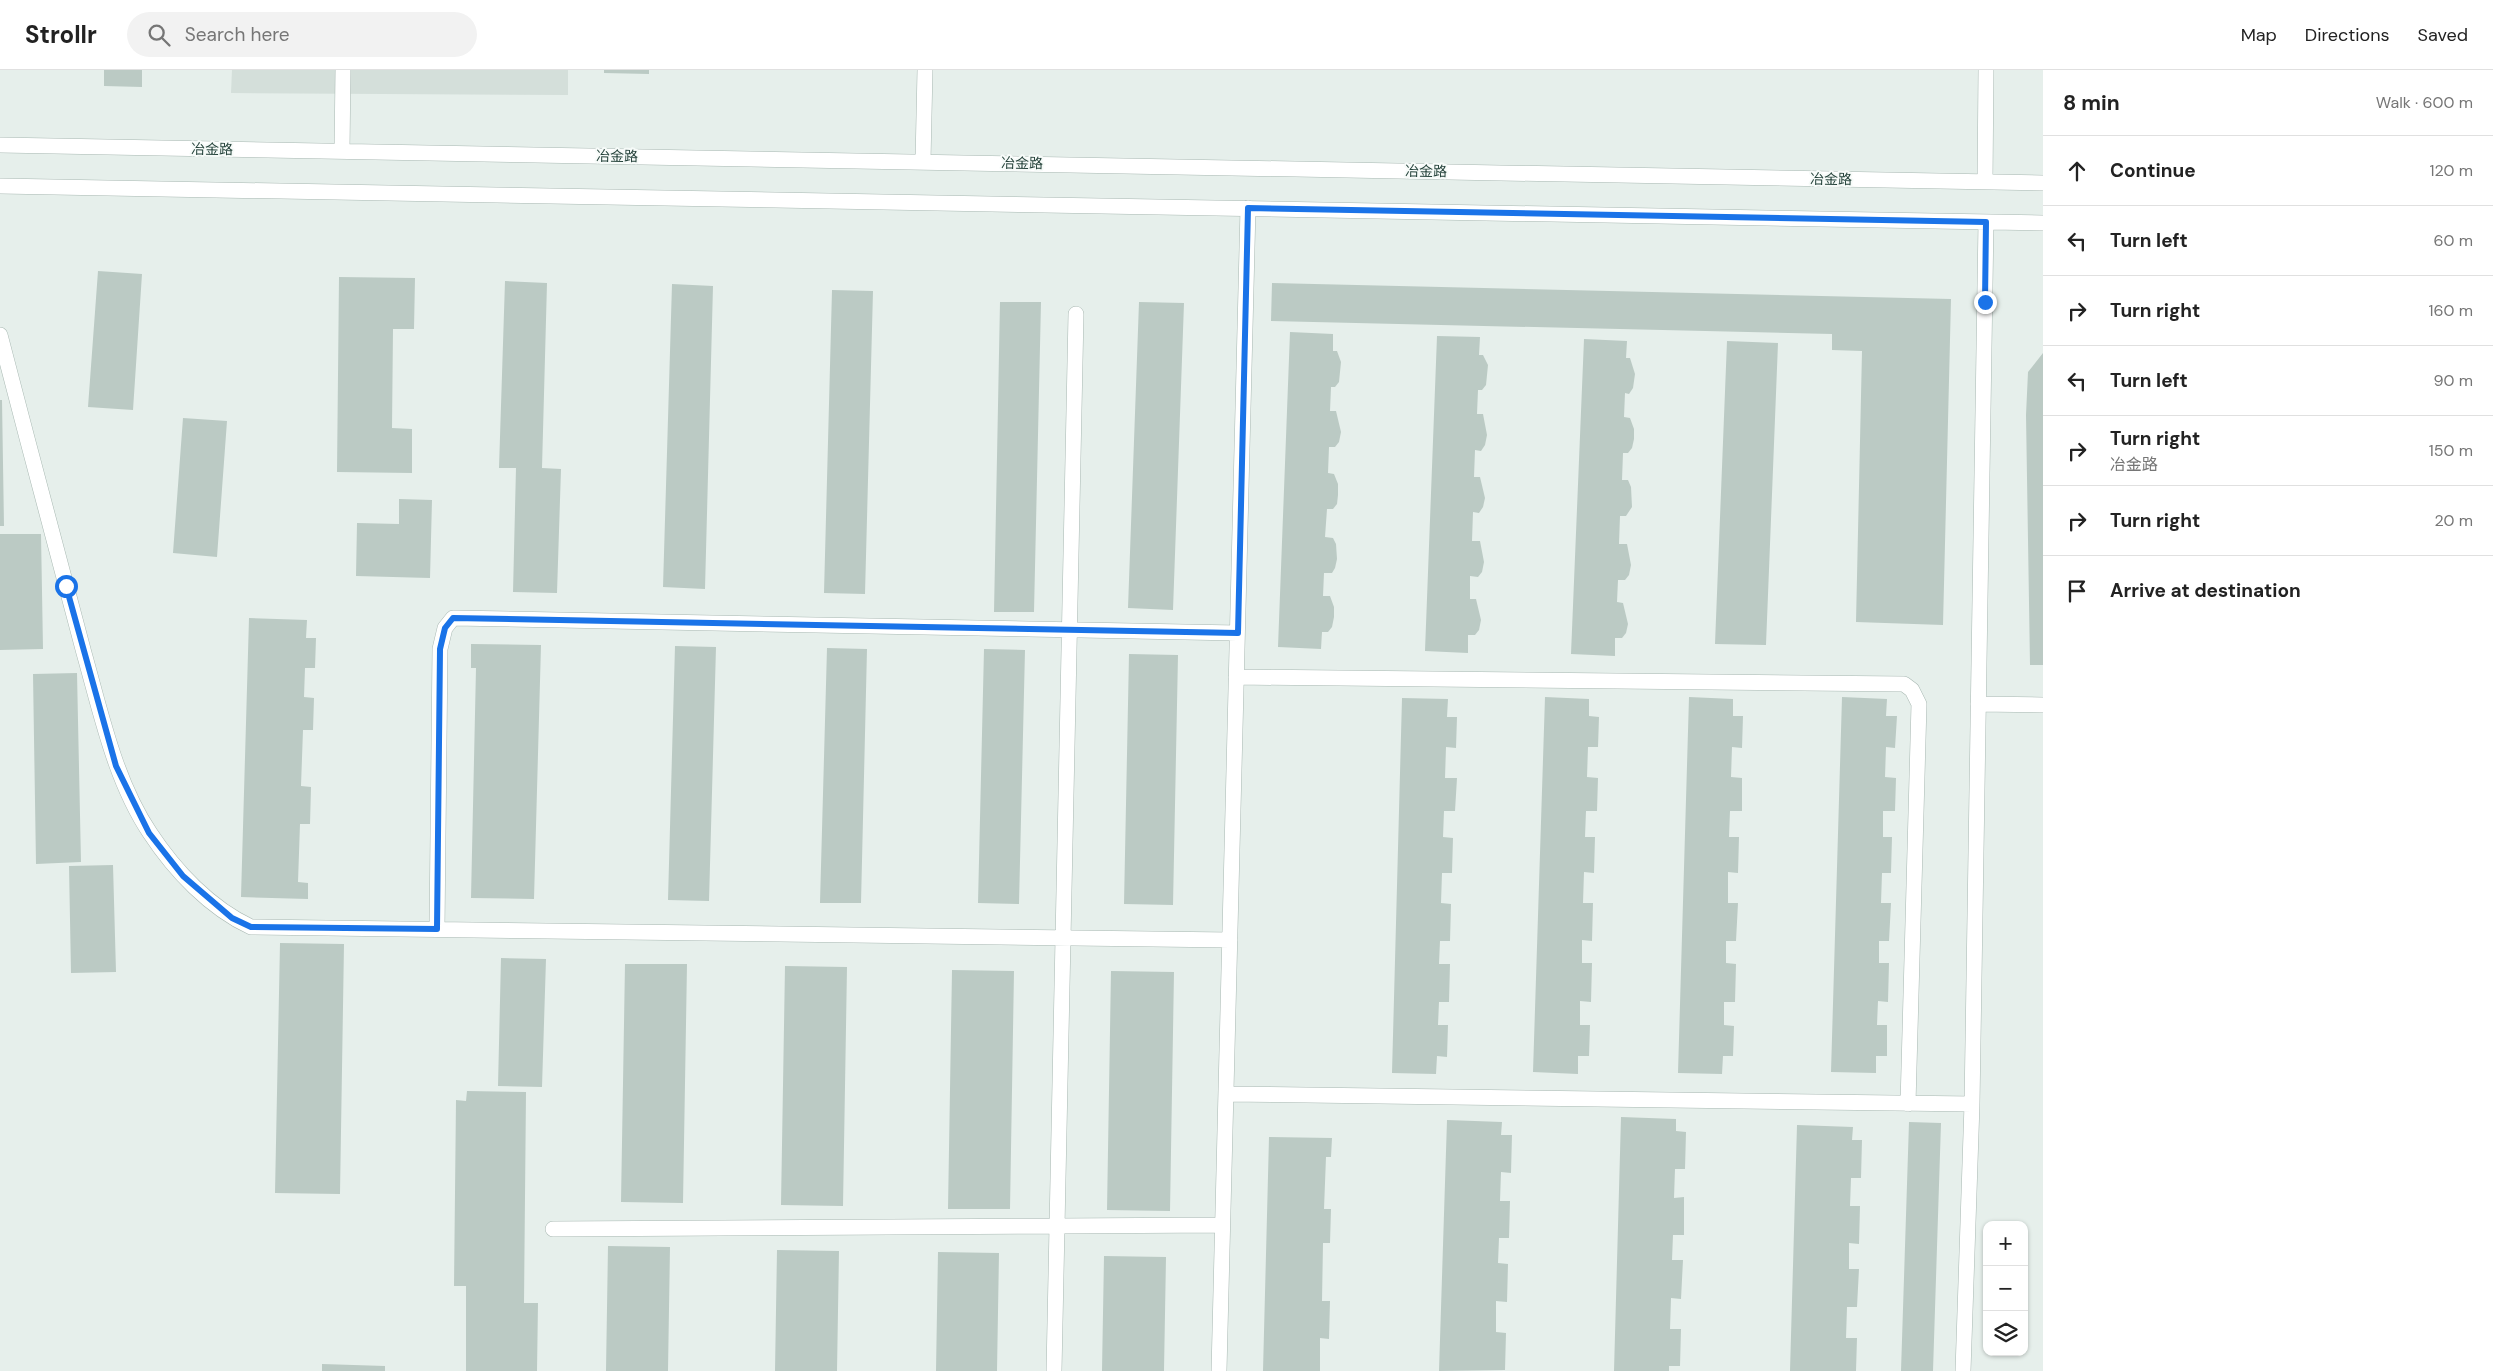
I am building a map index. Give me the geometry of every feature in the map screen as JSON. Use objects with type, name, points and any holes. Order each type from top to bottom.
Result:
[{"type":"street","points":[[342,70],[342,151]]},
{"type":"street","points":[[923,161],[925,70]]},
{"type":"street","points":[[1985,182],[1986,70]]},
{"type":"street","name":"冶金路","points":[[0,145],[2043,183]]},
{"type":"street","points":[[0,186],[2043,223]]},
{"type":"street","points":[[1218,1371],[1248,208]]},
{"type":"street","points":[[1963,1371],[1972,1104],[1986,222]]},
{"type":"street","points":[[1054,1371],[1076,314]]},
{"type":"street","points":[[0,335],[63,576],[116,766],[149,833],[183,876],[232,918],[251,927],[1230,940]]},
{"type":"street","points":[[437,929],[440,649],[445,628],[453,618],[1238,633]]},
{"type":"street","points":[[1236,677],[1904,684],[1912,690],[1919,704],[1908,1104]]},
{"type":"street","points":[[1978,704],[2043,705]]},
{"type":"street","points":[[1226,1094],[1972,1104]]},
{"type":"street","points":[[553,1229],[1222,1225]]},
{"type":"shaded area","points":[[232,70],[568,70],[568,95],[231,93]]},
{"type":"building","points":[[104,70],[142,70],[142,87],[104,86]]},
{"type":"building","points":[[604,70],[649,70],[649,74],[604,73]]},
{"type":"building","points":[[98,271],[142,274],[133,410],[88,407]]},
{"type":"building","points":[[339,277],[415,278],[414,329],[393,329],[392,428],[412,429],[412,473],[337,472]]},
{"type":"building","points":[[505,281],[547,283],[542,468],[561,469],[557,593],[513,592],[516,468],[499,468]]},
{"type":"building","points":[[1272,283],[1951,299],[1943,625],[1856,622],[1862,351],[1832,350],[1832,334],[1271,321]]},
{"type":"building","points":[[672,284],[713,286],[705,589],[663,587]]},
{"type":"building","points":[[832,290],[873,291],[865,594],[824,593]]},
{"type":"building","points":[[1000,302],[1041,302],[1034,612],[994,612]]},
{"type":"building","points":[[1139,302],[1184,303],[1173,610],[1128,608]]},
{"type":"building","points":[[1290,332],[1333,334],[1333,351],[1337,351],[1341,362],[1339,382],[1335,387],[1331,387],[1330,411],[1336,411],[1341,432],[1339,442],[1335,447],[1329,447],[1328,473],[1334,474],[1338,484],[1338,495],[1337,504],[1333,509],[1327,509],[1325,537],[1333,538],[1336,544],[1337,559],[1332,573],[1324,573],[1323,596],[1330,596],[1334,607],[1334,617],[1332,627],[1328,632],[1322,632],[1321,649],[1278,647]]},
{"type":"building","points":[[1437,336],[1480,337],[1479,355],[1483,355],[1488,365],[1486,385],[1482,390],[1478,390],[1477,414],[1483,414],[1487,435],[1485,445],[1481,451],[1475,450],[1474,477],[1480,477],[1485,498],[1479,513],[1473,512],[1472,541],[1480,541],[1484,562],[1482,572],[1478,577],[1470,576],[1470,599],[1476,599],[1481,620],[1479,630],[1475,635],[1468,635],[1468,653],[1425,651]]},
{"type":"building","points":[[1584,339],[1627,341],[1626,358],[1630,358],[1635,374],[1633,388],[1629,394],[1625,393],[1624,417],[1630,418],[1634,429],[1634,439],[1632,448],[1628,453],[1623,453],[1622,480],[1628,480],[1631,487],[1632,507],[1626,516],[1620,516],[1619,544],[1627,544],[1631,565],[1629,575],[1625,580],[1618,580],[1617,602],[1623,603],[1628,624],[1626,633],[1622,638],[1615,638],[1615,656],[1571,654]]},
{"type":"building","points":[[1727,341],[1778,343],[1766,645],[1715,644]]},
{"type":"building","points":[[2043,353],[2043,665],[2030,665],[2026,415],[2028,372]]},
{"type":"building","points":[[0,400],[2,400],[4,526],[0,526]]},
{"type":"building","points":[[183,418],[227,421],[217,557],[173,553]]},
{"type":"building","points":[[399,499],[432,500],[430,578],[356,576],[357,523],[399,524]]},
{"type":"building","points":[[0,534],[41,534],[43,649],[0,650]]},
{"type":"building","points":[[249,618],[307,620],[306,638],[316,638],[315,668],[305,668],[304,697],[314,698],[313,730],[303,730],[301,786],[311,787],[310,824],[300,824],[298,882],[308,883],[308,899],[241,897]]},
{"type":"building","points":[[471,644],[541,645],[534,899],[471,898],[476,668],[471,668]]},
{"type":"building","points":[[675,646],[716,647],[709,901],[668,900]]},
{"type":"building","points":[[827,648],[867,649],[861,903],[820,903]]},
{"type":"building","points":[[984,649],[1025,650],[1019,904],[978,903]]},
{"type":"building","points":[[1129,654],[1178,655],[1173,905],[1124,904]]},
{"type":"building","points":[[77,673],[81,862],[36,864],[33,674]]},
{"type":"building","points":[[1545,697],[1589,699],[1589,716],[1599,717],[1598,747],[1588,747],[1587,777],[1598,778],[1597,811],[1586,811],[1585,837],[1595,837],[1594,873],[1584,872],[1583,903],[1593,903],[1592,941],[1582,940],[1582,963],[1592,963],[1591,1002],[1580,1001],[1580,1025],[1590,1025],[1589,1056],[1578,1056],[1578,1074],[1533,1072]]},
{"type":"building","points":[[1689,697],[1733,699],[1733,716],[1743,716],[1742,748],[1732,747],[1731,777],[1742,778],[1742,811],[1730,811],[1729,837],[1739,837],[1738,873],[1728,872],[1728,903],[1738,903],[1736,941],[1726,941],[1726,963],[1736,964],[1735,1002],[1724,1002],[1724,1025],[1734,1026],[1733,1056],[1723,1056],[1722,1074],[1678,1073]]},
{"type":"building","points":[[1842,697],[1887,699],[1886,716],[1897,716],[1895,748],[1886,747],[1885,777],[1896,778],[1895,811],[1883,811],[1883,837],[1892,837],[1891,873],[1882,873],[1881,903],[1891,903],[1889,941],[1879,941],[1879,963],[1889,963],[1888,1002],[1878,1001],[1877,1025],[1887,1025],[1887,1056],[1876,1056],[1876,1073],[1831,1072]]},
{"type":"building","points":[[1402,698],[1448,699],[1447,717],[1457,717],[1456,748],[1446,747],[1445,778],[1457,778],[1455,811],[1444,811],[1443,837],[1453,838],[1452,873],[1442,873],[1441,903],[1451,904],[1450,941],[1440,941],[1439,964],[1450,964],[1449,1002],[1439,1002],[1438,1025],[1448,1025],[1447,1057],[1437,1056],[1436,1074],[1392,1073]]},
{"type":"building","points":[[113,865],[116,972],[71,973],[69,866]]},
{"type":"building","points":[[280,943],[344,944],[340,1194],[275,1193]]},
{"type":"building","points":[[501,958],[546,959],[542,1087],[498,1086]]},
{"type":"building","points":[[625,964],[687,964],[683,1203],[621,1202]]},
{"type":"building","points":[[785,966],[847,967],[843,1206],[781,1205]]},
{"type":"building","points":[[952,970],[1014,971],[1010,1209],[948,1209]]},
{"type":"building","points":[[1111,971],[1174,972],[1170,1211],[1107,1210]]},
{"type":"building","points":[[467,1091],[526,1092],[524,1303],[538,1303],[537,1371],[466,1371],[466,1286],[454,1286],[456,1100],[466,1101]]},
{"type":"building","points":[[1621,1117],[1676,1119],[1676,1131],[1686,1132],[1685,1169],[1675,1169],[1674,1198],[1684,1197],[1684,1235],[1673,1235],[1672,1260],[1683,1260],[1681,1299],[1671,1298],[1670,1329],[1681,1329],[1680,1366],[1669,1366],[1669,1371],[1614,1371]]},
{"type":"building","points":[[1447,1120],[1502,1122],[1501,1135],[1512,1135],[1511,1173],[1501,1172],[1500,1201],[1510,1201],[1509,1238],[1499,1238],[1498,1263],[1508,1264],[1507,1302],[1496,1301],[1496,1332],[1506,1333],[1505,1370],[1439,1371]]},
{"type":"building","points":[[1909,1122],[1941,1123],[1933,1371],[1901,1371]]},
{"type":"building","points":[[1797,1125],[1853,1127],[1852,1140],[1862,1140],[1861,1178],[1851,1178],[1850,1206],[1860,1206],[1859,1244],[1849,1243],[1849,1269],[1859,1269],[1857,1307],[1847,1307],[1846,1338],[1857,1338],[1856,1371],[1790,1371]]},
{"type":"building","points":[[1269,1137],[1332,1138],[1331,1157],[1326,1157],[1324,1209],[1331,1209],[1330,1243],[1323,1243],[1322,1301],[1330,1301],[1329,1339],[1320,1338],[1320,1371],[1263,1371]]},
{"type":"building","points":[[608,1246],[670,1247],[668,1371],[606,1371]]},
{"type":"building","points":[[777,1250],[839,1251],[837,1371],[775,1371]]},
{"type":"building","points":[[938,1252],[999,1253],[997,1371],[936,1371]]},
{"type":"building","points":[[1104,1256],[1166,1257],[1164,1371],[1102,1371]]},
{"type":"building","points":[[322,1364],[385,1366],[385,1371],[322,1371]]},
{"type":"route","points":[[66,586],[116,766],[149,833],[183,876],[232,918],[251,927],[437,929],[440,649],[445,628],[453,618],[1238,633],[1248,208],[1986,222],[1985,302]]}]
